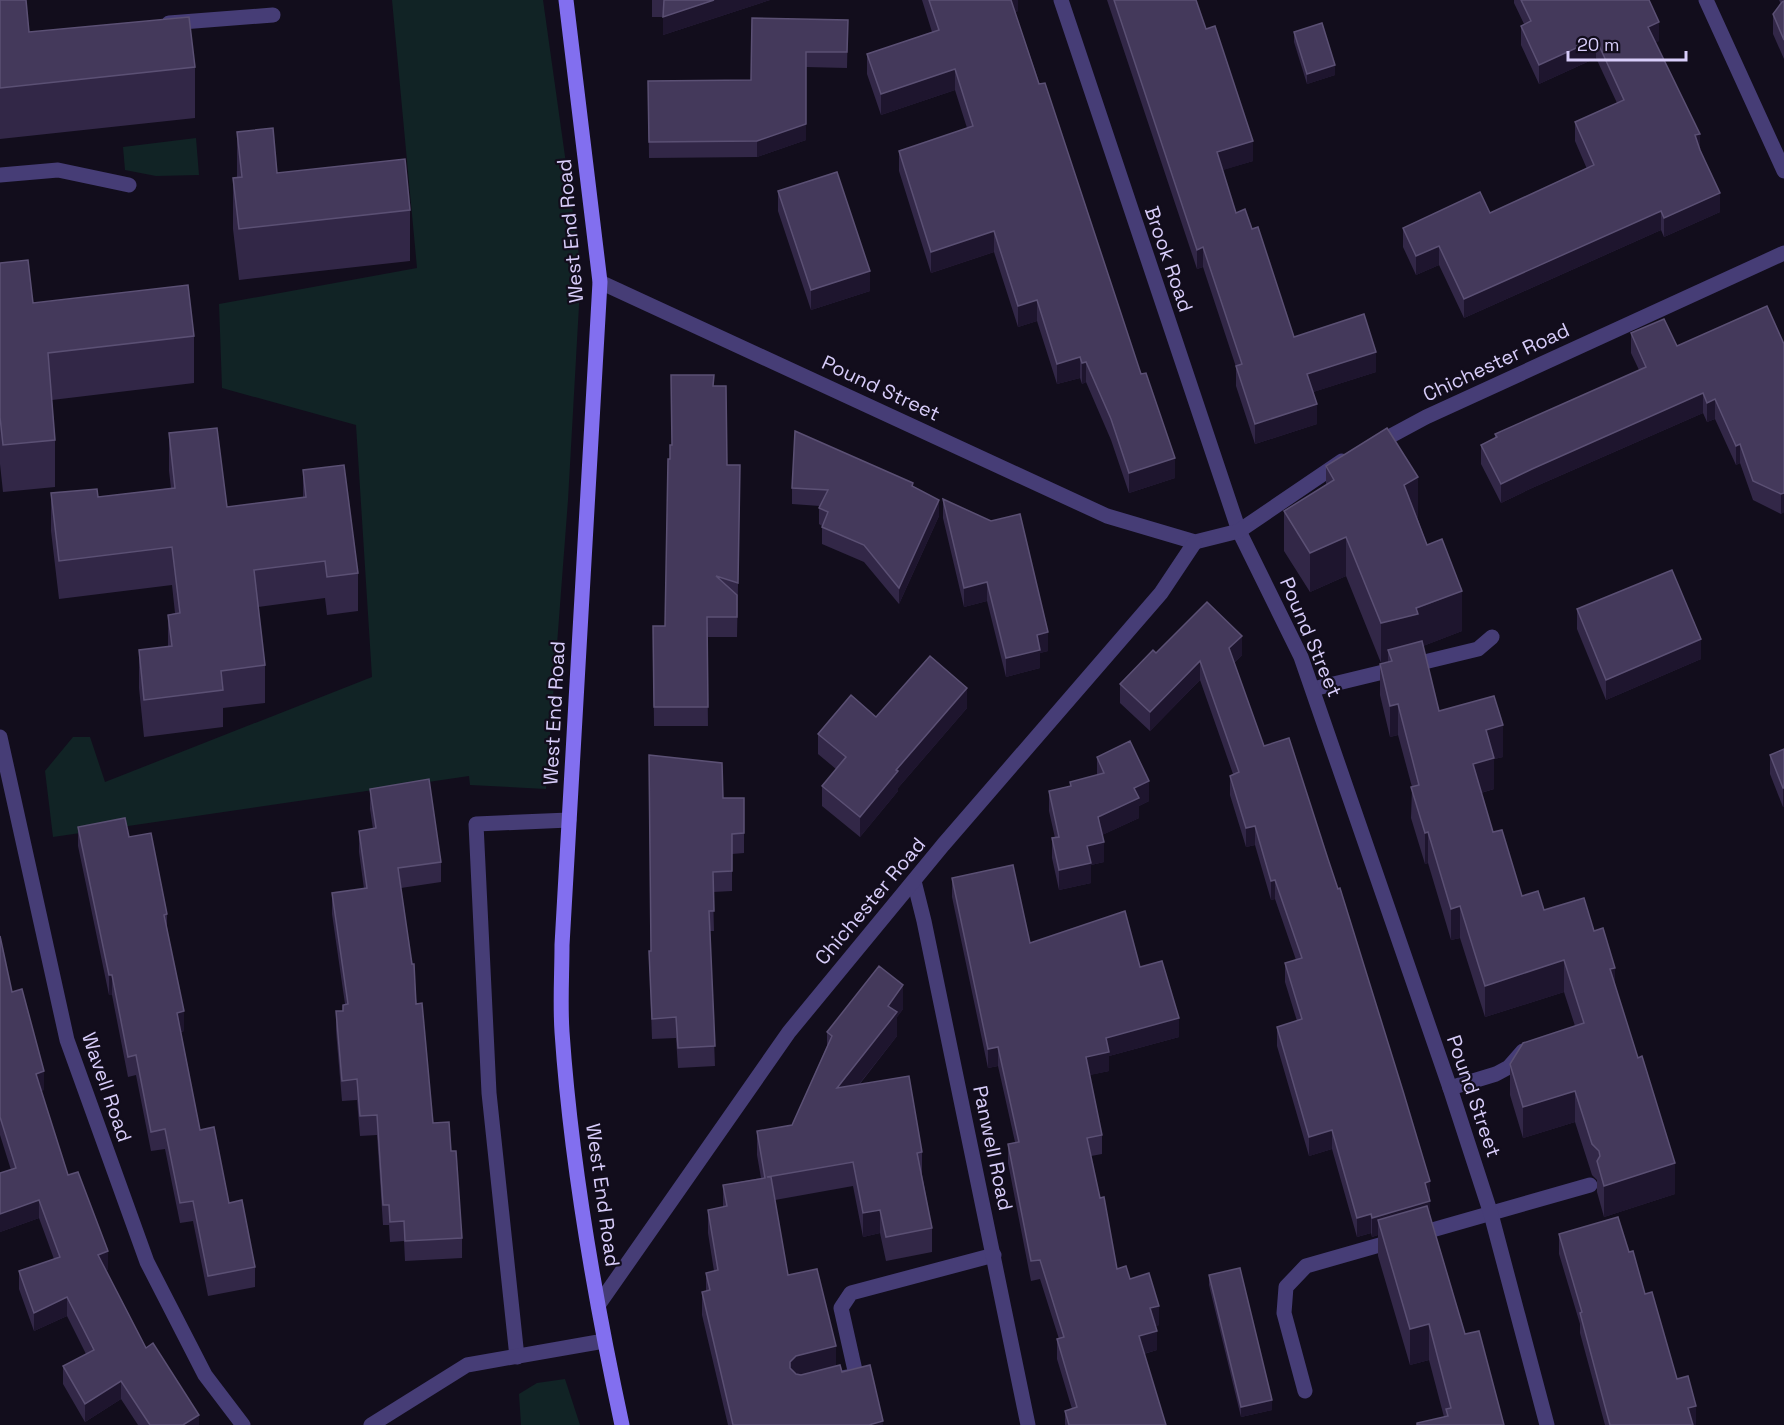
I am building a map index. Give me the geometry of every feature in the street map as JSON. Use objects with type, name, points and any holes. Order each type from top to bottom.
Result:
[{"type":"street","name":"West End Road","points":[[566,0],[600,282],[562,945],[562,1030],[579,1194],[604,1341],[622,1425]]},
{"type":"street","name":"Brook Road","points":[[1061,0],[1239,531]]},
{"type":"street","points":[[1706,0],[1784,171]]},
{"type":"street","points":[[151,24],[273,15]]},
{"type":"street","points":[[0,176],[58,170],[129,185]]},
{"type":"street","name":"Chichester Road","points":[[1239,531],[1332,466],[1426,417],[1784,253]]},
{"type":"street","name":"Pound Street","points":[[600,282],[1107,516],[1195,542]]},
{"type":"street","name":"Pound Street","points":[[1239,531],[1302,657],[1491,1214],[1547,1425]]},
{"type":"street","points":[[1195,542],[1239,531]]},
{"type":"street","name":"Chichester Road","points":[[599,1304],[789,1032],[914,881],[1161,593],[1195,542]]},
{"type":"street","points":[[1313,689],[1478,649],[1492,637]]},
{"type":"street","name":"Wavell Road","points":[[0,737],[67,1040],[147,1262],[205,1375],[243,1425]]},
{"type":"street","points":[[518,1357],[489,1093],[476,824],[569,820]]},
{"type":"street","name":"Panwell Road","points":[[914,881],[1028,1425]]},
{"type":"street","points":[[1450,1088],[1509,1068],[1523,1051],[1534,1047]]},
{"type":"street","points":[[1305,1391],[1284,1313],[1286,1287],[1306,1266],[1590,1185]]},
{"type":"street","points":[[822,1383],[856,1375],[841,1308],[851,1293],[994,1255]]},
{"type":"street","points":[[371,1425],[467,1365],[604,1341]]},
{"type":"shaded area","points":[[392,0],[543,0],[581,270],[568,500],[546,789],[470,785],[469,776],[53,837],[45,771],[73,737],[90,737],[105,782],[372,677],[356,425],[222,388],[219,304],[417,268]]},
{"type":"shaded area","points":[[196,138],[199,175],[156,176],[125,170],[123,147]]},
{"type":"shaded area","points":[[565,1379],[580,1425],[521,1425],[519,1394],[537,1383]]},
{"type":"building","points":[[0,0],[26,0],[29,32],[189,17],[195,67],[0,88]]},
{"type":"building","points":[[664,0],[714,0],[663,17]]},
{"type":"building","points":[[929,0],[1011,0],[1039,84],[1045,83],[1141,374],[1146,373],[1175,458],[1129,473],[1111,419],[1086,362],[1082,363],[1080,357],[1057,364],[1037,300],[1018,306],[994,231],[931,252],[899,151],[973,126],[955,69],[881,94],[867,54],[939,30]]},
{"type":"building","points":[[1114,0],[1196,0],[1206,29],[1215,26],[1253,141],[1217,152],[1236,213],[1245,209],[1252,229],[1258,227],[1294,337],[1364,314],[1376,352],[1307,374],[1317,404],[1255,424],[1236,366],[1242,364],[1203,247],[1197,250]]},
{"type":"building","points":[[1521,0],[1649,0],[1659,22],[1648,27],[1700,134],[1695,135],[1700,150],[1720,193],[1664,218],[1661,211],[1464,299],[1439,246],[1416,256],[1403,228],[1480,192],[1490,213],[1594,165],[1575,122],[1624,100],[1596,39],[1539,65],[1521,26],[1531,21]]},
{"type":"building","points":[[1784,1],[1784,40],[1773,14]]},
{"type":"building","points":[[752,18],[848,20],[847,52],[806,52],[806,124],[757,141],[649,142],[648,81],[751,80]]},
{"type":"building","points":[[1322,23],[1335,65],[1307,74],[1294,32]]},
{"type":"building","points":[[273,128],[277,173],[405,159],[410,210],[239,229],[233,178],[242,177],[237,132]]},
{"type":"building","points":[[837,172],[870,271],[811,290],[778,191]]},
{"type":"building","points":[[28,260],[33,303],[188,285],[194,336],[48,353],[55,440],[3,445],[0,417],[0,263]]},
{"type":"building","points":[[1767,306],[1784,344],[1784,493],[1781,494],[1753,481],[1740,444],[1736,446],[1715,399],[1707,403],[1703,393],[1501,484],[1481,445],[1497,437],[1495,434],[1646,367],[1631,333],[1664,319],[1677,346]]},
{"type":"building","points":[[671,375],[714,375],[713,386],[726,386],[727,465],[740,465],[738,583],[716,576],[737,595],[737,617],[707,617],[708,707],[654,707],[653,626],[665,626],[668,459],[670,459],[670,445],[672,445]]},
{"type":"building","points":[[217,428],[227,507],[306,497],[303,470],[344,465],[358,573],[327,577],[325,561],[254,570],[265,665],[221,671],[223,690],[144,700],[139,650],[172,646],[168,615],[180,613],[172,547],[59,561],[51,493],[97,489],[98,497],[175,488],[169,433]]},
{"type":"building","points":[[1387,428],[1418,477],[1404,485],[1427,545],[1442,539],[1462,591],[1416,608],[1418,614],[1381,623],[1346,537],[1310,553],[1284,511],[1334,480],[1326,466]]},
{"type":"building","points":[[795,431],[913,483],[912,486],[939,500],[899,588],[864,545],[822,527],[828,512],[819,508],[828,490],[792,488]]},
{"type":"building","points":[[943,499],[991,521],[1020,514],[1048,632],[1037,635],[1040,650],[1006,658],[987,582],[964,588]]},
{"type":"building","points":[[1672,570],[1701,639],[1606,680],[1577,609]]},
{"type":"building","points":[[1207,602],[1242,636],[1229,648],[1264,746],[1289,738],[1338,889],[1340,888],[1403,1091],[1430,1181],[1425,1183],[1430,1201],[1372,1218],[1371,1214],[1357,1218],[1332,1130],[1309,1137],[1277,1027],[1302,1019],[1285,963],[1302,958],[1275,880],[1271,881],[1255,826],[1246,828],[1230,776],[1239,772],[1200,661],[1150,712],[1120,684],[1153,650],[1156,653]]},
{"type":"building","points":[[1422,641],[1439,711],[1494,696],[1503,725],[1486,730],[1494,758],[1473,764],[1493,832],[1502,830],[1522,896],[1538,891],[1544,910],[1584,898],[1594,931],[1603,928],[1615,968],[1610,969],[1638,1058],[1642,1056],[1675,1163],[1604,1186],[1597,1161],[1600,1156],[1599,1151],[1592,1144],[1575,1091],[1523,1107],[1510,1064],[1523,1043],[1584,1023],[1564,960],[1485,986],[1460,906],[1451,909],[1428,832],[1425,833],[1411,787],[1419,785],[1398,704],[1390,706],[1380,664],[1392,661],[1388,650]]},
{"type":"building","points":[[930,656],[967,688],[896,770],[898,771],[860,817],[822,786],[846,757],[818,734],[851,695],[876,717]]},
{"type":"building","points":[[1130,741],[1149,781],[1134,788],[1139,798],[1098,817],[1104,842],[1087,846],[1091,863],[1059,870],[1052,838],[1059,837],[1049,791],[1071,786],[1070,782],[1104,773],[1097,757]]},
{"type":"building","points":[[1784,749],[1784,788],[1783,788],[1770,755]]},
{"type":"building","points":[[649,755],[722,763],[723,798],[744,798],[744,833],[732,834],[732,871],[713,872],[714,911],[709,911],[715,1046],[678,1048],[676,1017],[652,1019],[649,951],[651,951]]},
{"type":"building","points":[[429,779],[441,862],[398,868],[412,964],[414,964],[416,1004],[422,1003],[433,1123],[449,1122],[451,1151],[456,1151],[462,1238],[405,1241],[404,1221],[390,1222],[389,1205],[383,1205],[377,1115],[360,1116],[357,1079],[342,1081],[336,1011],[343,1011],[343,1005],[348,1004],[332,893],[367,888],[359,831],[376,828],[370,789]]},
{"type":"building","points":[[125,818],[129,837],[151,833],[167,914],[164,915],[184,1011],[177,1013],[200,1130],[214,1127],[229,1203],[242,1200],[255,1267],[208,1276],[193,1201],[180,1203],[165,1129],[151,1132],[136,1055],[128,1057],[78,827]]},
{"type":"building","points":[[1013,865],[1030,943],[1125,911],[1140,967],[1162,961],[1179,1018],[1106,1038],[1109,1052],[1086,1057],[1102,1135],[1087,1138],[1100,1198],[1104,1197],[1117,1269],[1126,1266],[1130,1279],[1149,1273],[1159,1306],[1150,1308],[1157,1331],[1139,1336],[1166,1425],[1069,1425],[1065,1411],[1077,1407],[1057,1339],[1064,1337],[1040,1260],[1031,1261],[1008,1144],[1019,1142],[998,1047],[988,1049],[952,878]]},
{"type":"building","points":[[0,936],[12,992],[22,989],[44,1071],[36,1074],[68,1175],[78,1172],[108,1251],[98,1255],[146,1348],[153,1343],[199,1415],[183,1425],[150,1425],[121,1381],[85,1404],[63,1366],[94,1350],[67,1297],[34,1313],[19,1271],[60,1257],[39,1200],[0,1214],[0,1173],[16,1168],[0,1117]]},
{"type":"building","points":[[879,966],[903,985],[888,1006],[897,1012],[837,1088],[909,1076],[922,1152],[917,1153],[932,1228],[886,1237],[880,1210],[863,1213],[853,1162],[767,1177],[771,1177],[788,1275],[817,1269],[836,1346],[796,1356],[790,1362],[790,1368],[796,1374],[801,1375],[840,1365],[842,1372],[870,1365],[883,1421],[869,1425],[733,1425],[702,1292],[710,1290],[706,1273],[718,1270],[708,1210],[727,1206],[723,1185],[765,1178],[757,1131],[792,1125],[832,1036],[827,1032]]},
{"type":"building","points":[[1427,1206],[1465,1334],[1479,1331],[1504,1425],[1417,1425],[1417,1423],[1448,1416],[1446,1409],[1451,1408],[1429,1324],[1410,1329],[1378,1220]]},
{"type":"building","points":[[1618,1217],[1629,1252],[1633,1251],[1645,1294],[1652,1292],[1677,1379],[1688,1376],[1696,1406],[1688,1408],[1693,1425],[1610,1425],[1580,1313],[1582,1312],[1559,1234]]},
{"type":"building","points":[[1240,1268],[1272,1400],[1241,1407],[1209,1275]]}]
